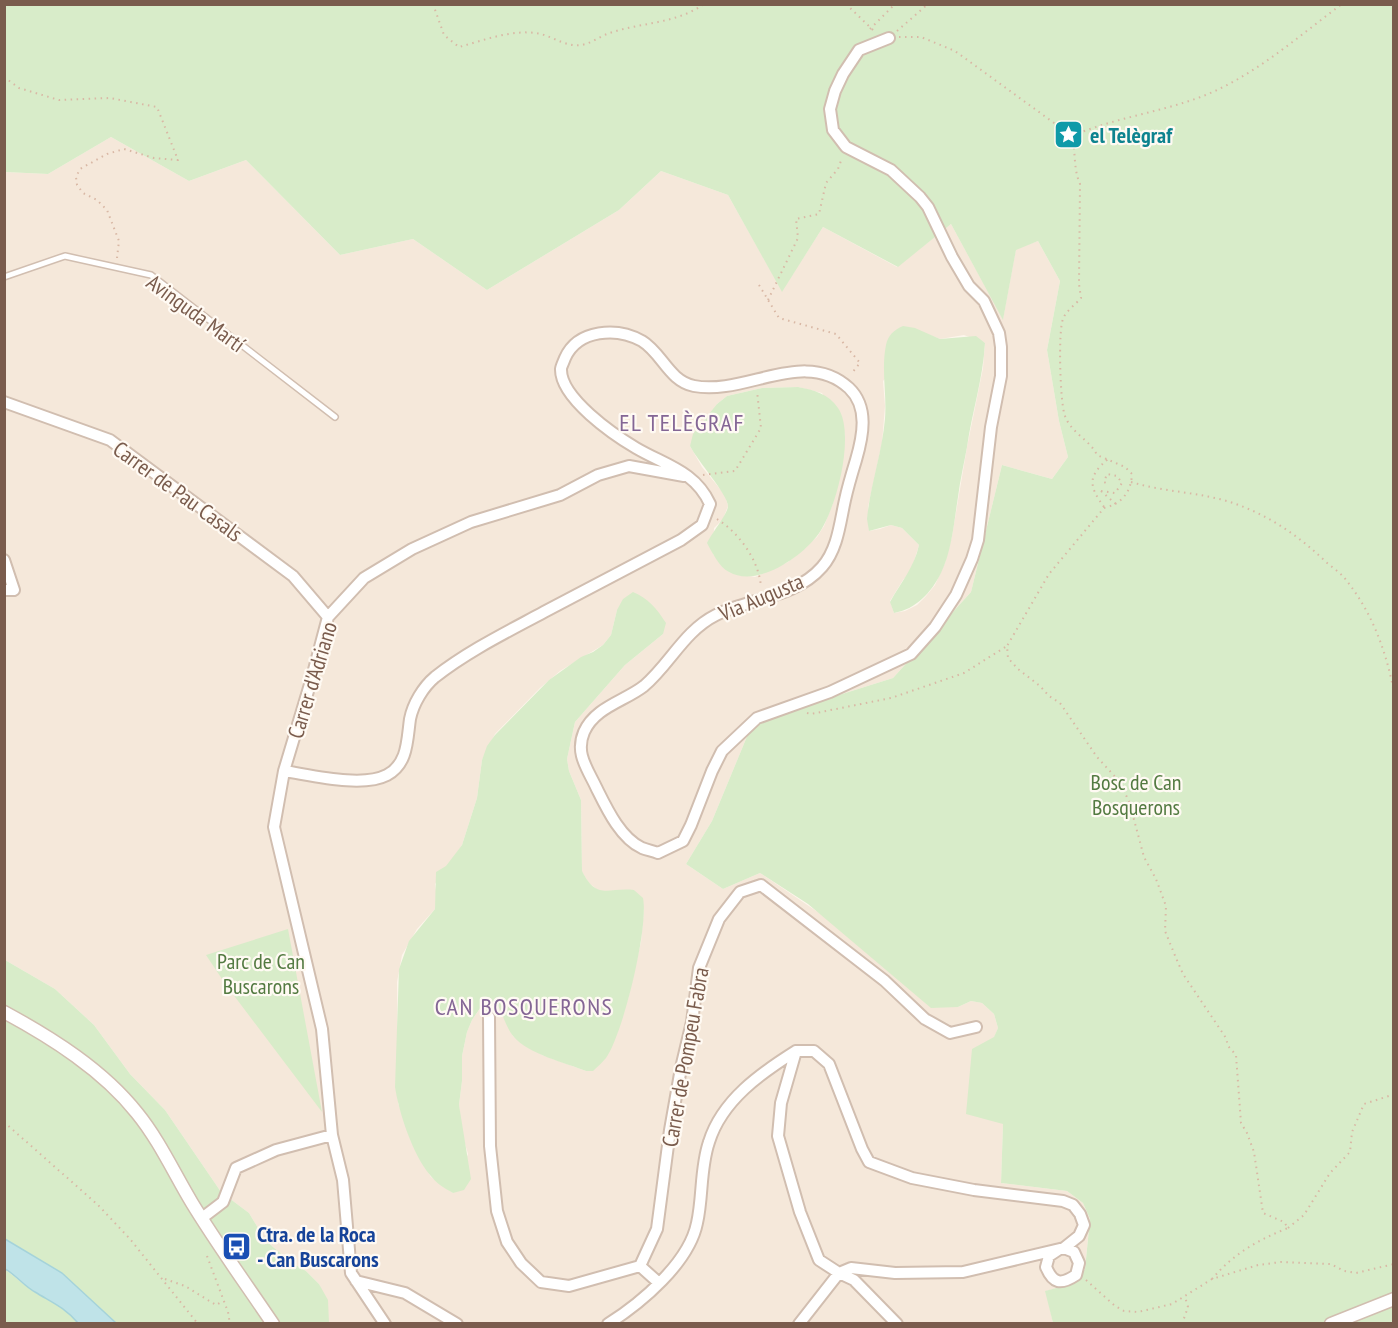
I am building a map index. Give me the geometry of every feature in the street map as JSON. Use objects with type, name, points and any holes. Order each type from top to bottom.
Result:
[{"type":"street","points":[[846,147],[833,130],[830,109],[835,91],[859,50],[888,38]]},
{"type":"street","name":"Via Augusta","points":[[844,383],[859,403],[863,434],[832,550],[826,563],[817,573],[787,591],[718,614],[705,621],[643,687],[606,708],[585,729],[581,741],[580,758],[601,798],[623,832],[639,847],[658,853],[683,841],[722,751],[757,718],[830,692],[853,679],[887,667],[911,654],[946,612],[964,578],[978,540],[991,427],[1001,376],[1001,347],[994,321],[984,301],[969,286],[952,257],[928,207],[911,187],[891,170],[846,147]]},
{"type":"street","points":[[284,771],[356,780],[377,780],[390,773],[401,762],[409,742],[410,718],[417,700],[434,678],[484,644],[681,540],[702,525],[710,504],[704,492],[670,464],[633,447],[583,408],[566,390],[560,368],[569,350],[585,338],[603,332],[624,333],[644,342],[668,370],[686,384],[698,387],[756,380],[795,371],[820,372],[844,383]]},
{"type":"street","name":"Carrer de Pau Casals","points":[[4,402],[110,440],[293,576],[328,617]]},
{"type":"street","name":"Carrer d'Adriano","points":[[356,1281],[351,1273],[343,1180],[332,1135],[322,1029],[274,827],[284,771],[328,617],[364,578],[412,549],[471,522],[560,495],[598,475],[629,466],[688,477]]},
{"type":"street","points":[[4,560],[9,590]]},
{"type":"street","name":"Carrer de Pompeu Fabra","points":[[640,1266],[657,1229],[670,1130],[692,1022],[699,968],[719,919],[740,892],[761,885],[885,981],[925,1018],[950,1033],[976,1027]]},
{"type":"street","points":[[4,1012],[58,1044],[100,1076],[138,1114],[202,1218],[273,1323]]},
{"type":"street","points":[[489,1017],[490,1146],[497,1210],[512,1249],[521,1263],[541,1282],[569,1286],[640,1266],[658,1283]]},
{"type":"street","points":[[796,1051],[781,1103],[778,1136],[800,1212],[819,1260],[839,1274],[854,1280],[897,1323]]},
{"type":"street","points":[[608,1323],[627,1312],[687,1252],[697,1225],[709,1141],[727,1108],[751,1082],[796,1051],[814,1051],[829,1064],[869,1162],[912,1178],[975,1190],[1063,1201],[1073,1205],[1080,1214],[1083,1225],[1079,1236],[1061,1249],[1049,1256],[1046,1267],[1050,1276],[1057,1282],[1067,1281],[1075,1275],[1079,1263],[1074,1252],[1061,1249],[963,1272],[895,1273],[851,1268],[839,1274],[799,1323]]},
{"type":"street","points":[[202,1218],[223,1202],[236,1168],[276,1150],[332,1135]]},
{"type":"street","points":[[356,1281],[385,1323]]},
{"type":"street","points":[[356,1281],[405,1293],[457,1323]]},
{"type":"street","points":[[1331,1323],[1394,1299]]},
{"type":"lane","name":"Avinguda Martí","points":[[4,277],[65,256],[151,275],[335,417]]},
{"type":"path","points":[[433,4],[444,35],[459,46],[522,33],[541,34],[563,43],[583,45],[608,33],[664,22],[687,14],[704,4]]},
{"type":"path","points":[[788,708],[811,714],[891,698],[964,673],[1007,646],[1048,574],[1104,508],[1117,505],[1127,494],[1132,474],[1125,466],[1097,455],[1093,445],[1079,435],[1065,417],[1062,388],[1063,317],[1081,298],[1079,284],[1080,184],[1074,172],[1072,136],[955,51],[921,37],[888,38],[870,29],[846,4]]},
{"type":"path","points":[[870,29],[895,4]]},
{"type":"path","points":[[888,38],[928,4]]},
{"type":"path","points":[[1072,136],[1197,99],[1222,87],[1252,70],[1342,4]]},
{"type":"path","points":[[4,77],[19,88],[59,100],[110,98],[158,107],[177,160],[154,158],[124,149],[107,154],[80,169],[76,177],[77,185],[83,193],[97,200],[107,210],[119,241],[115,267]]},
{"type":"path","points":[[768,300],[798,238],[796,219],[819,214],[826,183],[838,169],[846,147]]},
{"type":"path","points":[[759,285],[779,318],[836,334],[860,363],[844,383]]},
{"type":"path","points":[[688,477],[735,471],[761,428],[756,380]]},
{"type":"path","points":[[1104,508],[1092,489],[1093,478],[1099,466],[1108,459]]},
{"type":"path","points":[[1106,483],[1104,482],[1107,474],[1117,476],[1122,483],[1115,493],[1101,491],[1117,505]]},
{"type":"path","points":[[1131,482],[1150,488],[1200,494],[1230,502],[1261,514],[1309,545],[1346,580],[1372,622],[1389,666],[1394,693]]},
{"type":"path","points":[[707,512],[736,534],[747,550],[760,578],[762,600]]},
{"type":"path","points":[[1007,646],[1008,658],[1049,696],[1060,703],[1097,757],[1118,780],[1130,801],[1144,856],[1166,906],[1165,931],[1176,958],[1183,974],[1236,1055],[1241,1123],[1254,1152],[1263,1213],[1284,1222],[1288,1228]]},
{"type":"path","points":[[1075,1275],[1087,1280],[1115,1306],[1124,1311],[1152,1310],[1185,1297],[1212,1279],[1225,1264],[1247,1248],[1263,1238],[1288,1228],[1304,1215],[1330,1173],[1350,1152],[1352,1132],[1364,1104],[1394,1096]]},
{"type":"path","points":[[4,1122],[98,1205],[130,1239],[198,1323]]},
{"type":"path","points":[[207,1256],[230,1323]]},
{"type":"path","points":[[1212,1279],[1258,1265],[1281,1262],[1332,1264],[1344,1271],[1356,1273],[1394,1264]]},
{"type":"path","points":[[162,1278],[185,1286],[216,1305],[223,1300]]},
{"type":"path","points":[[1182,1323],[1188,1307],[1185,1297]]},
{"type":"shaded area","points":[[111,137],[189,181],[246,160],[340,255],[413,239],[487,290],[619,210],[661,171],[728,195],[782,291],[823,227],[897,267],[951,224],[1003,319],[1016,249],[1038,241],[1060,281],[1047,350],[1059,421],[1068,457],[1052,479],[1002,465],[971,592],[893,678],[753,722],[712,821],[686,864],[723,889],[760,873],[958,1007],[971,1001],[982,1003],[994,1014],[998,1028],[994,1038],[980,1047],[1003,1124],[1001,1183],[1067,1191],[1083,1203],[1090,1219],[1085,1268],[1075,1283],[1046,1291],[1053,1323],[329,1323],[328,1306],[319,1284],[306,1271],[273,1247],[264,1238],[249,1213],[221,1192],[165,1110],[130,1074],[94,1025],[55,989],[5,960],[4,172],[48,174]],"holes":[[[927,334],[940,339],[964,335],[985,343],[983,368],[945,563],[935,585],[917,605],[894,613],[890,601],[911,571],[919,545],[902,528],[891,525],[869,531],[868,507],[882,443],[885,406],[883,381]],[[798,387],[822,393],[845,434],[841,468],[833,503],[824,526],[817,537],[788,562],[755,577],[729,572],[713,554],[714,528],[723,519],[728,506],[725,495],[702,467],[690,446],[717,404],[727,396],[762,388]],[[617,610],[663,634],[625,665],[575,722],[567,759],[569,771],[581,800],[582,872],[589,883],[599,891],[634,890],[644,910],[641,942],[628,999],[606,1057],[592,1071],[586,1071],[542,1055],[513,1036],[497,1004],[486,1000],[472,1020],[462,1056],[459,1105],[461,1130],[468,1154],[453,1193],[431,1177],[418,1155],[398,1103],[397,982],[402,955],[417,929],[435,909],[437,897],[435,884],[462,845],[477,798],[482,760],[495,734],[540,688],[560,671],[603,645],[611,635]]]},
{"type":"green space","name":"Bosc de Can Bosquerons","points":[[4,5],[1393,5],[1393,1323],[1053,1323],[1045,1291],[1075,1283],[1085,1269],[1090,1219],[1083,1203],[1067,1191],[1001,1183],[1003,1124],[966,1114],[972,1049],[994,1037],[998,1028],[994,1014],[982,1003],[971,1001],[958,1007],[931,1008],[808,904],[760,873],[723,889],[686,864],[712,821],[753,722],[893,678],[971,592],[1002,465],[1052,479],[1068,457],[1059,421],[1047,350],[1060,281],[1038,241],[1016,250],[1003,320],[951,224],[898,267],[823,227],[782,292],[728,195],[661,171],[619,210],[487,290],[413,239],[340,255],[246,160],[189,181],[111,137],[48,174],[5,172]]},
{"type":"green space","points":[[903,326],[915,328],[940,339],[976,336],[985,343],[952,536],[945,564],[937,580],[922,599],[909,608],[894,613],[890,602],[911,568],[919,545],[902,528],[891,525],[869,531],[867,519],[885,419],[886,345],[892,333]]},
{"type":"green space","points":[[798,387],[826,396],[838,408],[843,420],[844,454],[837,492],[824,525],[817,536],[800,553],[790,561],[765,573],[740,576],[722,567],[707,543],[728,506],[723,494],[690,446],[693,434],[717,404],[727,396],[762,388]]},
{"type":"green space","points":[[633,592],[648,601],[663,618],[666,623],[663,634],[625,665],[575,722],[567,759],[569,771],[581,800],[582,871],[587,880],[598,889],[604,891],[634,890],[643,898],[642,932],[627,1004],[613,1045],[606,1058],[593,1071],[586,1071],[538,1053],[520,1043],[509,1029],[497,1004],[485,1001],[472,1020],[462,1056],[459,1105],[471,1179],[464,1190],[453,1193],[435,1180],[424,1167],[403,1121],[397,1097],[395,1087],[399,969],[409,941],[435,909],[436,872],[446,866],[462,845],[477,798],[482,760],[487,746],[549,680],[581,657],[603,645],[611,635],[617,610],[623,599]]},
{"type":"green space","name":"Parc de Can Buscarons","points":[[288,929],[322,1112],[206,955]]},
{"type":"green space","points":[[5,960],[55,989],[94,1025],[130,1074],[165,1110],[221,1192],[249,1213],[264,1238],[273,1247],[306,1271],[319,1284],[328,1300],[329,1323],[116,1323],[62,1273],[5,1239]]},
{"type":"green space","points":[[4,1269],[31,1290],[63,1309],[78,1323],[5,1323]]},
{"type":"water","points":[[5,1239],[62,1273],[116,1323],[78,1323],[63,1309],[27,1287],[5,1269]]},
{"type":"place","name":"el Telègraf","points":[[1069,135]]},
{"type":"place","name":"Ctra. de la Roca - Can Buscarons","points":[[236,1247]]},
{"type":"district","name":"EL TELÈGRAF","points":[[682,422]]},
{"type":"district","name":"CAN BOSQUERONS","points":[[524,1006]]}]
